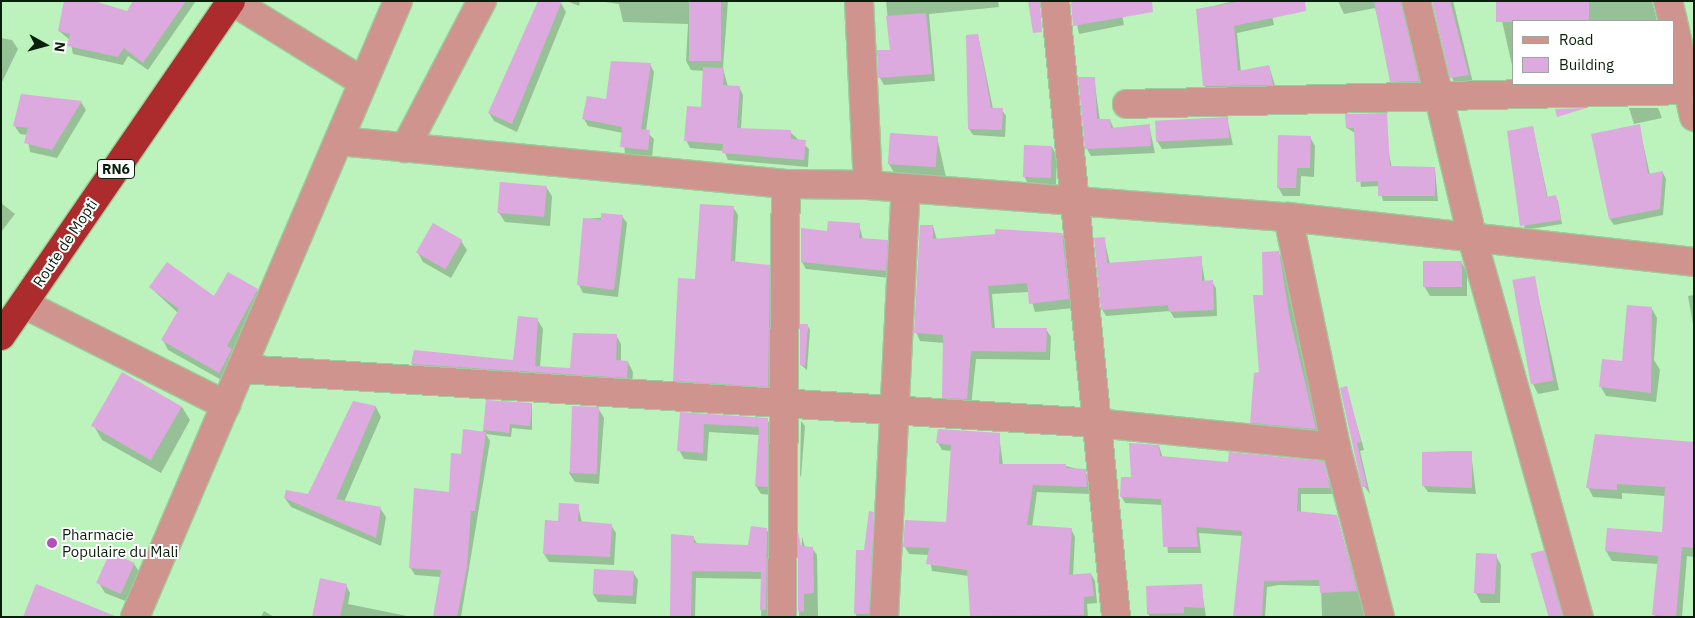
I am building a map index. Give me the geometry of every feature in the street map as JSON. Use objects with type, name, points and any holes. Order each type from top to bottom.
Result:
[{"type":"highway","name":"Route de Mopti","points":[[1,336],[232,1]]},
{"type":"street","points":[[232,1],[363,82]]},
{"type":"street","points":[[135,617],[398,1]]},
{"type":"street","points":[[405,148],[482,1]]},
{"type":"street","points":[[858,1],[868,184]]},
{"type":"street","points":[[1055,1],[1116,617]]},
{"type":"street","points":[[1416,1],[1472,241],[1579,617]]},
{"type":"street","points":[[1668,1],[1673,20]]},
{"type":"street","points":[[1675,31],[1694,116]]},
{"type":"street","points":[[1127,104],[1440,99],[1688,90]]},
{"type":"street","points":[[339,141],[786,184],[868,184],[906,190],[1288,217],[1472,241],[1694,262]]},
{"type":"street","points":[[782,617],[786,184]]},
{"type":"street","points":[[884,617],[892,414],[906,190]]},
{"type":"street","points":[[1288,217],[1336,447],[1380,617]]},
{"type":"street","points":[[24,304],[226,405]]},
{"type":"street","points":[[241,369],[892,414],[1096,423],[1336,447]]},
{"type":"building","points":[[64,1],[94,1],[127,11],[133,1],[186,1],[143,63],[124,48],[118,57],[67,46],[70,34],[58,31]]},
{"type":"building","points":[[538,1],[562,1],[512,124],[488,113]]},
{"type":"building","points":[[689,1],[721,1],[721,61],[689,61]]},
{"type":"building","points":[[1028,1],[1040,1],[1042,32],[1033,33]]},
{"type":"building","points":[[1071,1],[1152,1],[1153,12],[1073,26]]},
{"type":"building","points":[[1242,1],[1305,1],[1306,11],[1234,26],[1238,71],[1269,65],[1273,85],[1203,86],[1196,9]]},
{"type":"building","points":[[1374,1],[1401,1],[1419,81],[1390,82]]},
{"type":"building","points":[[1432,1],[1450,1],[1469,75],[1450,78]]},
{"type":"building","points":[[1496,1],[1589,1],[1589,20],[1512,20],[1512,22],[1496,22]]},
{"type":"building","points":[[926,13],[932,74],[878,78],[877,50],[890,50],[886,16]]},
{"type":"building","points":[[978,34],[991,108],[1003,108],[1002,130],[968,129],[966,35]]},
{"type":"building","points":[[611,61],[651,63],[641,129],[650,130],[648,150],[620,147],[622,127],[582,119],[587,96],[606,99]]},
{"type":"building","points":[[703,67],[724,68],[723,85],[740,86],[737,128],[791,130],[791,139],[806,140],[804,160],[722,153],[723,144],[684,141],[687,106],[701,107]]},
{"type":"building","points":[[1078,77],[1095,77],[1097,119],[1110,119],[1111,128],[1150,124],[1151,146],[1085,149]]},
{"type":"building","points":[[21,94],[82,101],[52,150],[24,143],[28,128],[13,126]]},
{"type":"building","points":[[1586,108],[1557,117],[1555,109]]},
{"type":"building","points":[[1387,113],[1390,166],[1435,167],[1435,196],[1378,196],[1378,181],[1356,182],[1354,128],[1346,128],[1345,114]]},
{"type":"building","points":[[1228,117],[1229,138],[1156,142],[1155,121]]},
{"type":"building","points":[[1640,124],[1648,174],[1663,171],[1660,209],[1609,219],[1591,134]]},
{"type":"building","points":[[1533,126],[1547,197],[1556,195],[1561,220],[1520,226],[1507,131]]},
{"type":"building","points":[[890,133],[938,136],[936,167],[888,164]]},
{"type":"building","points":[[1278,135],[1311,136],[1310,168],[1297,168],[1296,188],[1277,188]]},
{"type":"building","points":[[1024,145],[1052,146],[1051,178],[1023,177]]},
{"type":"building","points":[[500,182],[547,186],[544,217],[497,213]]},
{"type":"building","points":[[700,204],[734,206],[731,261],[770,265],[768,387],[673,381],[678,278],[695,279]]},
{"type":"building","points":[[601,213],[623,215],[614,290],[577,285],[583,218],[601,220]]},
{"type":"building","points":[[828,221],[860,223],[859,238],[888,240],[886,271],[801,262],[801,228],[827,231]]},
{"type":"building","points":[[433,223],[462,240],[445,269],[416,252]]},
{"type":"building","points":[[920,225],[933,225],[933,239],[995,234],[995,229],[1062,233],[1069,299],[1029,304],[1027,283],[988,286],[992,328],[1047,328],[1046,352],[971,351],[967,399],[942,398],[943,335],[914,333]]},
{"type":"building","points":[[1105,237],[1107,263],[1202,256],[1202,281],[1213,280],[1214,310],[1169,312],[1168,305],[1101,310],[1094,238]]},
{"type":"building","points":[[1279,251],[1289,314],[1316,429],[1250,423],[1254,373],[1259,372],[1253,295],[1263,295],[1262,252]]},
{"type":"building","points":[[1423,261],[1462,261],[1462,287],[1423,287]]},
{"type":"building","points":[[167,262],[214,296],[228,272],[258,289],[227,346],[232,349],[219,373],[161,340],[179,309],[149,287]]},
{"type":"building","points":[[1535,276],[1553,380],[1531,384],[1512,280]]},
{"type":"building","points":[[1627,305],[1652,307],[1651,393],[1599,387],[1602,359],[1622,361]]},
{"type":"building","points":[[518,316],[538,318],[535,366],[570,368],[573,333],[617,334],[616,360],[628,361],[627,378],[411,364],[414,350],[513,360]]},
{"type":"building","points":[[800,324],[808,324],[805,366],[800,365]]},
{"type":"building","points":[[122,372],[182,406],[151,460],[91,426]]},
{"type":"building","points":[[1347,386],[1361,442],[1357,443],[1367,487],[1362,487],[1340,388]]},
{"type":"building","points":[[486,400],[532,403],[530,426],[510,424],[509,433],[483,430]]},
{"type":"building","points":[[353,401],[376,406],[336,499],[381,507],[376,538],[284,498],[286,490],[308,494]]},
{"type":"building","points":[[572,406],[599,407],[597,474],[570,473]]},
{"type":"building","points":[[680,412],[768,418],[768,487],[755,486],[759,427],[704,424],[703,453],[677,451]]},
{"type":"building","points":[[463,429],[486,432],[475,511],[471,511],[467,567],[457,617],[433,617],[441,570],[409,568],[414,488],[449,492],[451,453],[461,454]]},
{"type":"building","points":[[938,429],[1000,433],[999,464],[1066,464],[1066,468],[1086,469],[1087,487],[1033,485],[1027,525],[1072,528],[1069,575],[1091,573],[1094,596],[1084,597],[1084,615],[970,616],[967,570],[926,564],[929,548],[903,547],[905,520],[946,522],[951,445],[936,443]]},
{"type":"building","points":[[1595,434],[1694,442],[1694,548],[1682,547],[1676,617],[1652,615],[1658,556],[1605,551],[1607,528],[1662,532],[1665,487],[1617,484],[1617,490],[1586,488]]},
{"type":"building","points":[[1129,443],[1159,445],[1160,456],[1228,462],[1229,452],[1324,461],[1330,488],[1298,488],[1297,511],[1337,515],[1357,591],[1320,593],[1319,580],[1264,581],[1262,617],[1233,617],[1242,531],[1196,527],[1198,547],[1163,547],[1161,499],[1120,497],[1121,477],[1131,477]]},
{"type":"building","points":[[1472,451],[1472,488],[1422,486],[1422,452]]},
{"type":"building","points":[[559,503],[579,504],[578,521],[612,524],[610,557],[543,554],[545,520],[558,521]]},
{"type":"building","points":[[869,511],[874,512],[869,614],[854,614],[856,550],[864,550]]},
{"type":"building","points":[[751,526],[767,528],[766,610],[760,610],[761,572],[692,571],[691,617],[670,617],[671,534],[694,536],[694,543],[748,545]]},
{"type":"building","points":[[798,532],[801,546],[813,547],[814,593],[804,594],[804,612],[798,611]]},
{"type":"building","points":[[1544,550],[1563,617],[1549,617],[1531,554]]},
{"type":"building","points":[[110,552],[135,563],[121,594],[96,583]]},
{"type":"building","points":[[1476,553],[1497,554],[1495,594],[1474,593]]},
{"type":"building","points":[[594,569],[634,571],[633,596],[593,594]]},
{"type":"building","points":[[320,578],[347,584],[340,617],[312,617]]},
{"type":"building","points":[[36,584],[115,616],[23,617]]},
{"type":"building","points":[[1202,584],[1204,608],[1184,607],[1184,613],[1147,614],[1146,586]]},
{"type":"place","name":"Pharmacie Populaire du Mali","points":[[52,543]]}]
